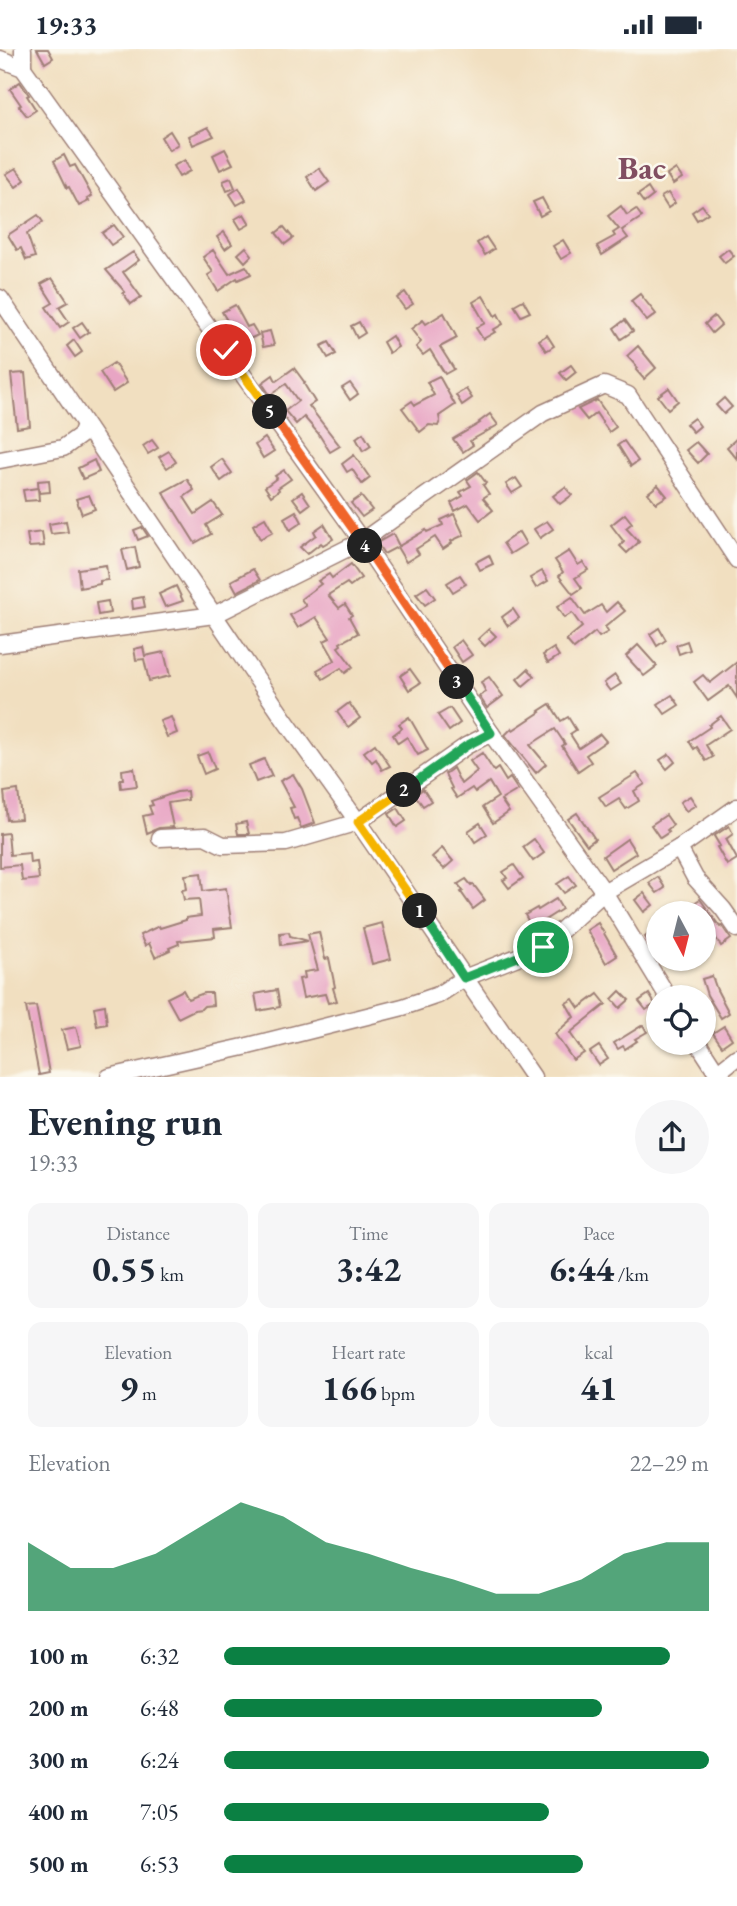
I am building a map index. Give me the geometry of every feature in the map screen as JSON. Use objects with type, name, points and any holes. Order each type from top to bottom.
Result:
[{"type":"street","points":[[23,49],[23,68]]},
{"type":"street","points":[[0,59],[23,68],[362,541],[491,733],[604,892],[661,985]]},
{"type":"street","points":[[0,298],[284,719],[533,1076]]},
{"type":"street","points":[[0,644],[214,615],[362,541],[543,413],[604,385],[628,395],[737,561]]},
{"type":"street","points":[[63,448],[80,435],[85,425]]},
{"type":"street","points":[[0,460],[71,447],[102,450]]},
{"type":"street","points":[[160,838],[205,836],[223,845],[286,843],[358,822],[466,746],[491,733]]},
{"type":"street","points":[[109,1076],[244,1047],[403,1007],[438,995],[464,978],[543,947],[604,892],[680,848],[737,807]]},
{"type":"street","points":[[680,848],[695,879],[723,909],[737,929]]},
{"type":"street","points":[[706,1055],[719,1074],[737,1057]]},
{"type":"building","points":[[37,49],[48,49],[53,58],[45,63]]},
{"type":"building","points":[[20,82],[36,110],[27,116],[10,89]]},
{"type":"building","points":[[208,127],[214,136],[193,145],[189,136]]},
{"type":"building","points":[[170,131],[178,144],[169,150],[161,137]]},
{"type":"building","points":[[225,149],[233,164],[220,170],[213,155]]},
{"type":"building","points":[[64,155],[70,167],[75,165],[92,196],[87,199],[89,201],[79,206],[54,161]]},
{"type":"building","points":[[185,160],[190,171],[179,177],[173,166]]},
{"type":"building","points":[[16,168],[25,180],[16,187],[6,174]]},
{"type":"building","points":[[319,168],[329,182],[316,191],[307,177]]},
{"type":"building","points":[[676,169],[682,178],[673,184],[667,175]]},
{"type":"building","points":[[231,178],[235,188],[227,191],[223,181]]},
{"type":"building","points":[[239,188],[246,200],[237,205],[230,194]]},
{"type":"building","points":[[648,188],[653,196],[644,203],[638,195]]},
{"type":"building","points":[[668,193],[675,203],[668,208],[661,197]]},
{"type":"building","points":[[542,198],[549,211],[540,216],[533,202]]},
{"type":"building","points":[[702,205],[708,213],[697,220],[692,212]]},
{"type":"building","points":[[621,206],[627,215],[636,209],[642,217],[622,230],[628,238],[602,255],[597,246],[615,236],[613,233],[619,229],[608,216]]},
{"type":"building","points":[[244,214],[250,224],[241,229],[235,219]]},
{"type":"building","points":[[38,215],[43,222],[27,234],[35,257],[26,260],[21,248],[17,250],[8,235]]},
{"type":"building","points":[[114,225],[123,237],[111,245],[102,233]]},
{"type":"building","points":[[284,227],[293,238],[285,244],[276,233]]},
{"type":"building","points":[[224,232],[232,244],[225,249],[217,237]]},
{"type":"building","points":[[486,237],[494,249],[485,255],[477,243]]},
{"type":"building","points":[[563,240],[571,253],[561,259],[553,246]]},
{"type":"building","points":[[246,247],[252,255],[245,262],[238,254]]},
{"type":"building","points":[[728,249],[734,256],[725,263],[719,256]]},
{"type":"building","points":[[213,250],[229,274],[246,266],[251,274],[238,280],[237,278],[218,291],[208,275],[213,272],[203,257]]},
{"type":"building","points":[[133,252],[139,260],[123,272],[141,297],[131,304],[123,293],[125,292],[106,270]]},
{"type":"building","points":[[52,278],[68,302],[59,307],[69,322],[60,328],[46,307],[53,303],[41,284]]},
{"type":"building","points":[[405,292],[413,304],[405,309],[397,298]]},
{"type":"building","points":[[640,294],[656,314],[647,321],[631,301]]},
{"type":"building","points":[[483,296],[503,324],[483,339],[476,328],[485,323],[473,302]]},
{"type":"building","points":[[523,300],[530,312],[521,316],[514,305]]},
{"type":"building","points":[[235,305],[247,327],[252,325],[258,335],[241,343],[232,323],[229,324],[222,312]]},
{"type":"building","points":[[444,313],[457,338],[440,347],[454,369],[445,374],[430,350],[423,355],[416,347],[421,342],[411,329],[423,320],[426,324]]},
{"type":"building","points":[[714,316],[721,325],[712,333],[705,324]]},
{"type":"building","points":[[625,320],[633,331],[621,339],[614,328]]},
{"type":"building","points":[[82,322],[89,332],[80,338],[73,328]]},
{"type":"building","points":[[359,322],[365,333],[357,338],[351,326]]},
{"type":"building","points":[[270,331],[274,345],[263,347],[260,333]]},
{"type":"building","points":[[547,335],[554,346],[546,351],[539,340]]},
{"type":"building","points":[[392,336],[398,347],[389,353],[383,342]]},
{"type":"building","points":[[74,340],[82,352],[75,357],[67,346]]},
{"type":"building","points":[[329,342],[336,354],[328,358],[321,346]]},
{"type":"building","points":[[638,346],[656,368],[644,379],[627,356]]},
{"type":"building","points":[[114,363],[127,383],[113,392],[100,372]]},
{"type":"building","points":[[571,365],[576,372],[566,380],[560,373]]},
{"type":"building","points":[[294,368],[315,402],[309,406],[340,446],[330,452],[304,417],[296,424],[285,411],[298,401],[286,384],[270,395],[262,383],[273,375],[276,381]]},
{"type":"building","points":[[25,373],[30,426],[17,428],[11,374]]},
{"type":"building","points":[[439,376],[455,405],[439,416],[438,426],[429,425],[420,432],[402,408],[412,401],[415,405],[434,395],[427,382]]},
{"type":"building","points":[[350,383],[358,394],[350,400],[342,388]]},
{"type":"building","points":[[669,388],[678,401],[668,409],[658,396]]},
{"type":"building","points":[[466,389],[472,398],[462,405],[456,395]]},
{"type":"building","points":[[724,398],[732,407],[724,414],[716,405]]},
{"type":"building","points":[[597,400],[616,427],[609,432],[596,413],[587,420],[578,409]]},
{"type":"building","points":[[490,414],[498,425],[470,441],[473,445],[463,452],[453,439]]},
{"type":"building","points":[[694,418],[700,426],[693,432],[686,424]]},
{"type":"building","points":[[363,433],[371,446],[363,451],[356,438]]},
{"type":"building","points":[[265,438],[274,451],[263,458],[255,445]]},
{"type":"building","points":[[737,438],[737,459],[727,447]]},
{"type":"building","points":[[152,440],[158,448],[148,454],[143,446]]},
{"type":"building","points":[[624,441],[638,461],[631,466],[618,445]]},
{"type":"building","points":[[696,442],[707,454],[698,463],[686,450]]},
{"type":"building","points":[[169,451],[176,462],[167,468],[159,457]]},
{"type":"building","points":[[354,455],[370,478],[362,484],[352,469],[347,472],[342,464]]},
{"type":"building","points":[[222,459],[232,473],[221,481],[211,467]]},
{"type":"building","points":[[94,460],[99,472],[83,479],[78,468]]},
{"type":"building","points":[[284,470],[291,479],[271,496],[265,487]]},
{"type":"building","points":[[478,472],[486,483],[483,485],[489,494],[483,498],[493,510],[480,520],[468,504],[455,511],[451,503],[463,496],[460,492],[471,486],[467,480]]},
{"type":"building","points":[[516,478],[522,487],[512,493],[506,484]]},
{"type":"building","points":[[187,479],[194,490],[184,497],[195,514],[213,502],[222,515],[206,525],[211,534],[195,543],[163,492]]},
{"type":"building","points":[[49,480],[50,492],[39,493],[38,481]]},
{"type":"building","points":[[658,485],[667,496],[656,503],[648,493]]},
{"type":"building","points":[[565,487],[572,495],[560,504],[553,496]]},
{"type":"building","points":[[38,488],[39,500],[25,501],[23,490]]},
{"type":"building","points":[[302,492],[310,504],[302,510],[293,498]]},
{"type":"building","points":[[89,495],[95,509],[82,514],[76,499]]},
{"type":"building","points":[[361,496],[372,510],[362,517],[351,503]]},
{"type":"building","points":[[296,511],[302,522],[290,530],[284,518]]},
{"type":"building","points":[[454,514],[464,535],[451,541],[452,543],[443,549],[435,537],[416,549],[419,554],[406,562],[397,547],[384,554],[377,543],[393,534],[399,546],[426,530],[427,532],[443,525],[441,520]]},
{"type":"building","points":[[625,514],[632,523],[626,528],[639,542],[627,553],[620,546],[624,542],[611,525]]},
{"type":"building","points":[[265,518],[273,532],[260,539],[253,525]]},
{"type":"building","points":[[66,521],[68,532],[51,534],[49,524]]},
{"type":"building","points":[[547,521],[553,529],[540,538],[534,529]]},
{"type":"building","points":[[324,524],[333,539],[323,545],[321,543],[307,554],[300,547],[316,535],[314,531]]},
{"type":"building","points":[[142,527],[148,536],[138,540],[134,530]]},
{"type":"building","points":[[42,532],[44,546],[29,547],[27,534]]},
{"type":"building","points":[[519,532],[526,544],[510,554],[503,543]]},
{"type":"building","points":[[135,547],[139,567],[127,570],[122,550]]},
{"type":"building","points":[[569,551],[578,565],[583,562],[588,570],[575,578],[582,588],[573,594],[559,576],[563,572],[555,560]]},
{"type":"building","points":[[489,555],[493,564],[480,570],[476,562]]},
{"type":"building","points":[[351,564],[361,578],[328,595],[339,608],[345,604],[352,615],[349,617],[358,633],[340,643],[338,647],[353,667],[345,673],[341,668],[323,679],[317,670],[335,660],[324,641],[330,638],[316,617],[298,628],[290,615],[306,606],[301,599],[321,584],[318,581],[329,574],[332,578]]},
{"type":"building","points":[[106,565],[108,580],[80,588],[78,569]]},
{"type":"building","points":[[253,569],[260,580],[237,592],[231,581]]},
{"type":"building","points":[[542,571],[548,581],[536,588],[530,578]]},
{"type":"building","points":[[460,575],[466,584],[453,592],[447,583]]},
{"type":"building","points":[[176,586],[183,601],[165,607],[159,594]]},
{"type":"building","points":[[427,587],[435,598],[425,605],[416,594]]},
{"type":"building","points":[[143,597],[145,607],[133,609],[132,599]]},
{"type":"building","points":[[572,597],[585,615],[601,605],[606,612],[617,602],[625,611],[605,627],[608,632],[599,637],[595,632],[574,649],[566,640],[582,627],[572,613],[564,618],[557,607]]},
{"type":"building","points":[[108,601],[110,613],[98,615],[96,603]]},
{"type":"building","points":[[513,609],[519,618],[508,626],[502,617]]},
{"type":"building","points":[[659,628],[666,640],[657,646],[650,634]]},
{"type":"building","points":[[489,629],[496,636],[485,646],[478,639]]},
{"type":"building","points":[[461,640],[472,655],[462,662],[452,647]]},
{"type":"building","points":[[687,641],[690,650],[679,654],[676,645]]},
{"type":"building","points":[[638,645],[657,666],[644,676],[626,656]]},
{"type":"building","points":[[143,647],[145,656],[164,652],[170,676],[149,681],[144,659],[136,660],[134,649]]},
{"type":"building","points":[[554,648],[559,656],[548,663],[543,655]]},
{"type":"building","points":[[737,662],[737,698],[729,686],[708,701],[694,682],[703,675],[710,683]]},
{"type":"building","points":[[410,669],[420,683],[409,690],[400,676]]},
{"type":"building","points":[[528,669],[535,676],[523,686],[517,679]]},
{"type":"building","points":[[615,675],[621,684],[610,691],[604,683]]},
{"type":"building","points":[[489,677],[503,696],[487,708],[479,696],[486,692],[481,682]]},
{"type":"building","points":[[672,695],[679,705],[665,714],[658,704]]},
{"type":"building","points":[[349,703],[360,718],[348,727],[337,712]]},
{"type":"building","points":[[550,704],[561,721],[568,717],[576,730],[570,734],[579,748],[600,734],[606,741],[586,755],[591,762],[578,771],[555,729],[530,745],[546,764],[536,773],[505,735]]},
{"type":"building","points":[[450,708],[460,723],[449,731],[438,715]]},
{"type":"building","points":[[721,716],[730,729],[706,745],[713,757],[706,761],[697,747],[694,749],[689,741]]},
{"type":"building","points":[[171,717],[177,733],[167,737],[160,721]]},
{"type":"building","points":[[409,717],[428,750],[418,755],[407,737],[398,743],[393,735],[402,728],[399,724]]},
{"type":"building","points":[[375,744],[390,766],[382,770],[376,759],[372,762],[364,752]]},
{"type":"building","points":[[208,752],[215,769],[204,774],[197,756]]},
{"type":"building","points":[[482,753],[494,771],[498,768],[506,781],[510,778],[518,790],[501,800],[509,812],[493,823],[483,807],[498,797],[489,782],[475,792],[472,788],[457,798],[445,774],[453,768],[461,784],[477,771],[470,761]]},
{"type":"building","points":[[669,754],[675,762],[667,769],[660,760]]},
{"type":"building","points":[[264,759],[272,776],[256,782],[249,765]]},
{"type":"building","points":[[134,768],[137,786],[121,788],[122,770]]},
{"type":"building","points":[[637,773],[645,784],[634,791],[639,801],[626,809],[619,799],[606,807],[599,797]]},
{"type":"building","points":[[293,774],[315,823],[301,828],[297,818],[294,819],[290,808],[294,807],[280,781]]},
{"type":"building","points":[[423,789],[431,801],[423,806],[415,795]]},
{"type":"building","points":[[18,790],[21,819],[7,820],[4,792]]},
{"type":"building","points":[[187,791],[188,800],[168,803],[173,827],[159,828],[147,833],[143,816],[152,814],[149,806],[153,805],[151,801]]},
{"type":"building","points":[[690,796],[696,805],[686,811],[680,802]]},
{"type":"building","points":[[398,808],[406,821],[397,827],[389,814]]},
{"type":"building","points":[[577,813],[595,839],[587,845],[568,819]]},
{"type":"building","points":[[666,815],[673,825],[667,830],[669,832],[660,838],[651,825]]},
{"type":"building","points":[[246,822],[249,834],[238,834],[236,824]]},
{"type":"building","points":[[480,823],[487,834],[475,842],[468,831]]},
{"type":"building","points":[[729,826],[733,834],[726,839],[737,859],[727,865],[714,836]]},
{"type":"building","points":[[8,833],[10,855],[29,853],[30,863],[37,862],[39,879],[22,881],[20,865],[0,867],[0,834]]},
{"type":"building","points":[[534,839],[544,853],[533,861],[523,847]]},
{"type":"building","points":[[627,839],[636,853],[611,869],[603,856]]},
{"type":"building","points":[[442,848],[453,861],[444,869],[432,857]]},
{"type":"building","points":[[514,865],[523,878],[509,888],[503,880],[507,878],[503,872]]},
{"type":"building","points":[[201,873],[203,891],[226,888],[232,927],[214,929],[215,937],[178,941],[179,944],[155,957],[149,943],[145,946],[140,935],[159,926],[160,928],[186,918],[201,916],[199,899],[184,900],[182,890],[187,889],[185,875]]},
{"type":"building","points":[[569,876],[576,885],[564,893],[557,884]]},
{"type":"building","points":[[658,877],[665,888],[657,893],[649,883]]},
{"type":"building","points":[[466,879],[485,900],[473,909],[458,884]]},
{"type":"building","points":[[644,893],[650,901],[646,901],[646,910],[644,912],[635,900]]},
{"type":"building","points":[[556,899],[562,909],[532,928],[525,915]]},
{"type":"building","points":[[716,921],[731,939],[721,946],[716,938]]},
{"type":"building","points":[[382,923],[391,959],[372,964],[363,928]]},
{"type":"building","points":[[598,923],[617,956],[606,963],[587,930]]},
{"type":"building","points":[[289,932],[290,936],[308,941],[281,945],[280,933]]},
{"type":"building","points":[[319,932],[325,959],[329,958],[337,1001],[328,1003],[325,994],[303,998],[299,979],[305,978],[304,972],[318,970],[308,934]]},
{"type":"building","points":[[712,976],[715,985],[704,985],[702,979]]},
{"type":"building","points":[[716,987],[729,1013],[721,1018],[716,1010]]},
{"type":"building","points":[[183,990],[188,999],[212,993],[213,1005],[204,1006],[178,1018],[167,998]]},
{"type":"building","points":[[277,990],[280,1007],[258,1011],[255,994]]},
{"type":"building","points":[[620,991],[629,1000],[620,1008],[612,999]]},
{"type":"building","points":[[598,994],[606,1004],[570,1033],[584,1053],[573,1060],[555,1034],[574,1017],[566,1003],[573,999],[579,1008]]},
{"type":"building","points":[[646,996],[646,1010],[639,1001]]},
{"type":"building","points":[[105,1005],[107,1024],[97,1026],[94,1007]]},
{"type":"building","points":[[36,1006],[49,1073],[39,1075],[26,1007]]},
{"type":"building","points":[[643,1025],[646,1030],[625,1049],[623,1046],[618,1049],[614,1043]]},
{"type":"building","points":[[724,1026],[732,1039],[722,1046],[716,1037],[716,1031]]},
{"type":"building","points":[[76,1027],[81,1046],[67,1049],[62,1030]]},
{"type":"building","points":[[599,1046],[608,1059],[599,1065],[590,1052]]},
{"type":"district","name":"Bac","points":[[642,167]]},
{"type":"route","points":[[226,350],[362,541],[491,733],[466,746],[358,822],[464,978],[543,947]]}]
